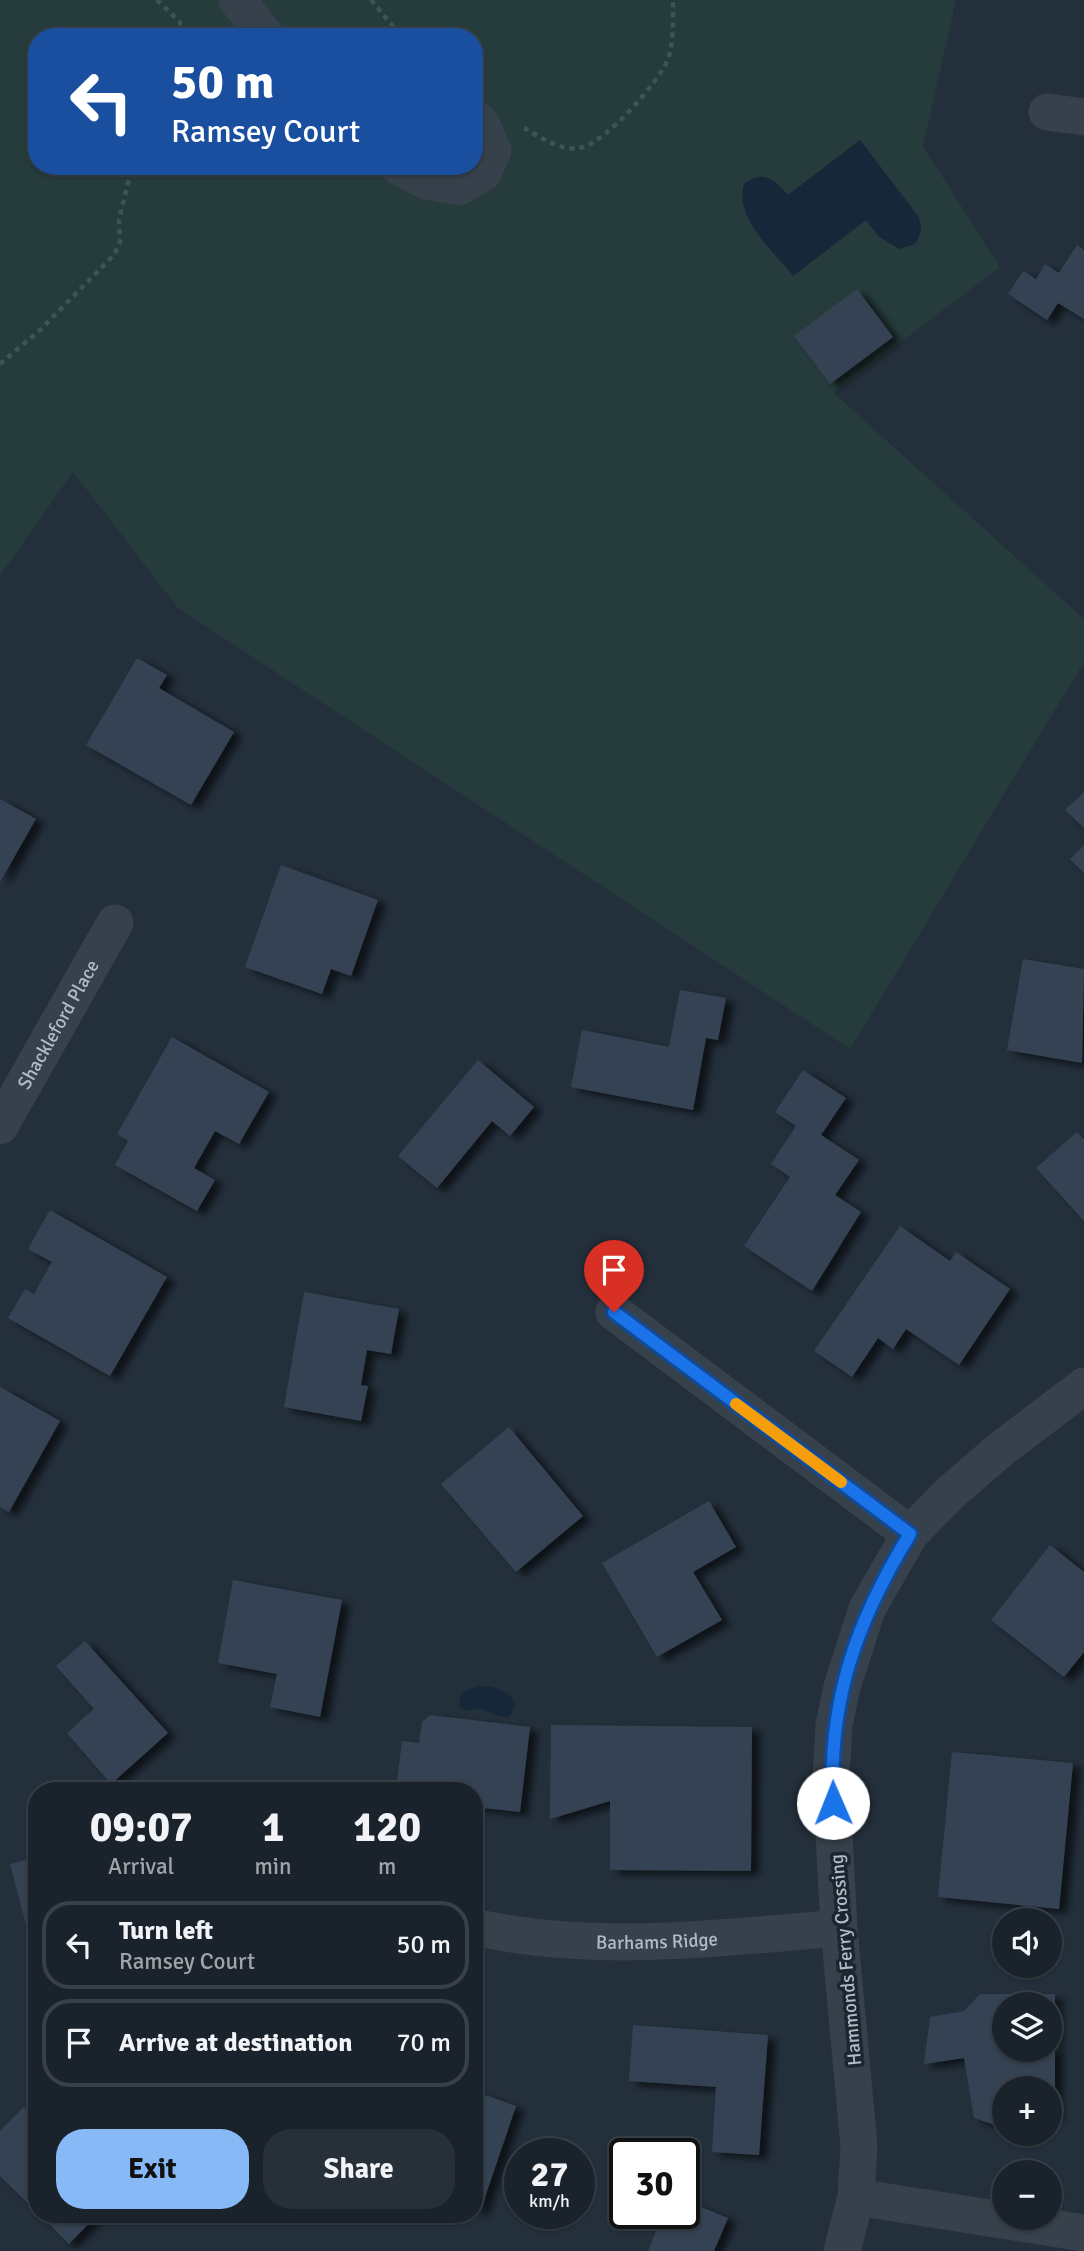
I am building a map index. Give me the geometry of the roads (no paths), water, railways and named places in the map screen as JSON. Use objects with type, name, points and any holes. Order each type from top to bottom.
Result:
[{"type":"street","points":[[237,0],[260,28]]},
{"type":"street","points":[[1046,112],[1084,117]]},
{"type":"street","points":[[483,128],[493,152],[483,174]]},
{"type":"street","points":[[415,175],[424,180],[459,187],[480,175]]},
{"type":"street","name":"Shackleford Place","points":[[0,1126],[115,923]]},
{"type":"street","points":[[614,1312],[910,1534]]},
{"type":"street","name":"Hammonds Ferry Crossing","points":[[842,2251],[856,2197],[859,2147],[839,1928],[831,1778],[834,1724],[851,1654],[867,1609],[910,1534],[950,1493],[990,1459],[1084,1387]]},
{"type":"street","name":"Barhams Ridge","points":[[483,1928],[537,1937],[628,1941],[707,1939],[839,1928]]},
{"type":"street","points":[[856,2197],[1084,2233]]},
{"type":"water","points":[[860,140],[918,216],[921,227],[917,240],[915,244],[899,249],[878,236],[866,220],[793,276],[750,222],[742,197],[744,184],[757,177],[768,178],[788,195]]},
{"type":"water","points":[[481,1686],[496,1688],[513,1699],[515,1704],[510,1716],[498,1716],[481,1709],[467,1711],[459,1705],[462,1692]]}]
